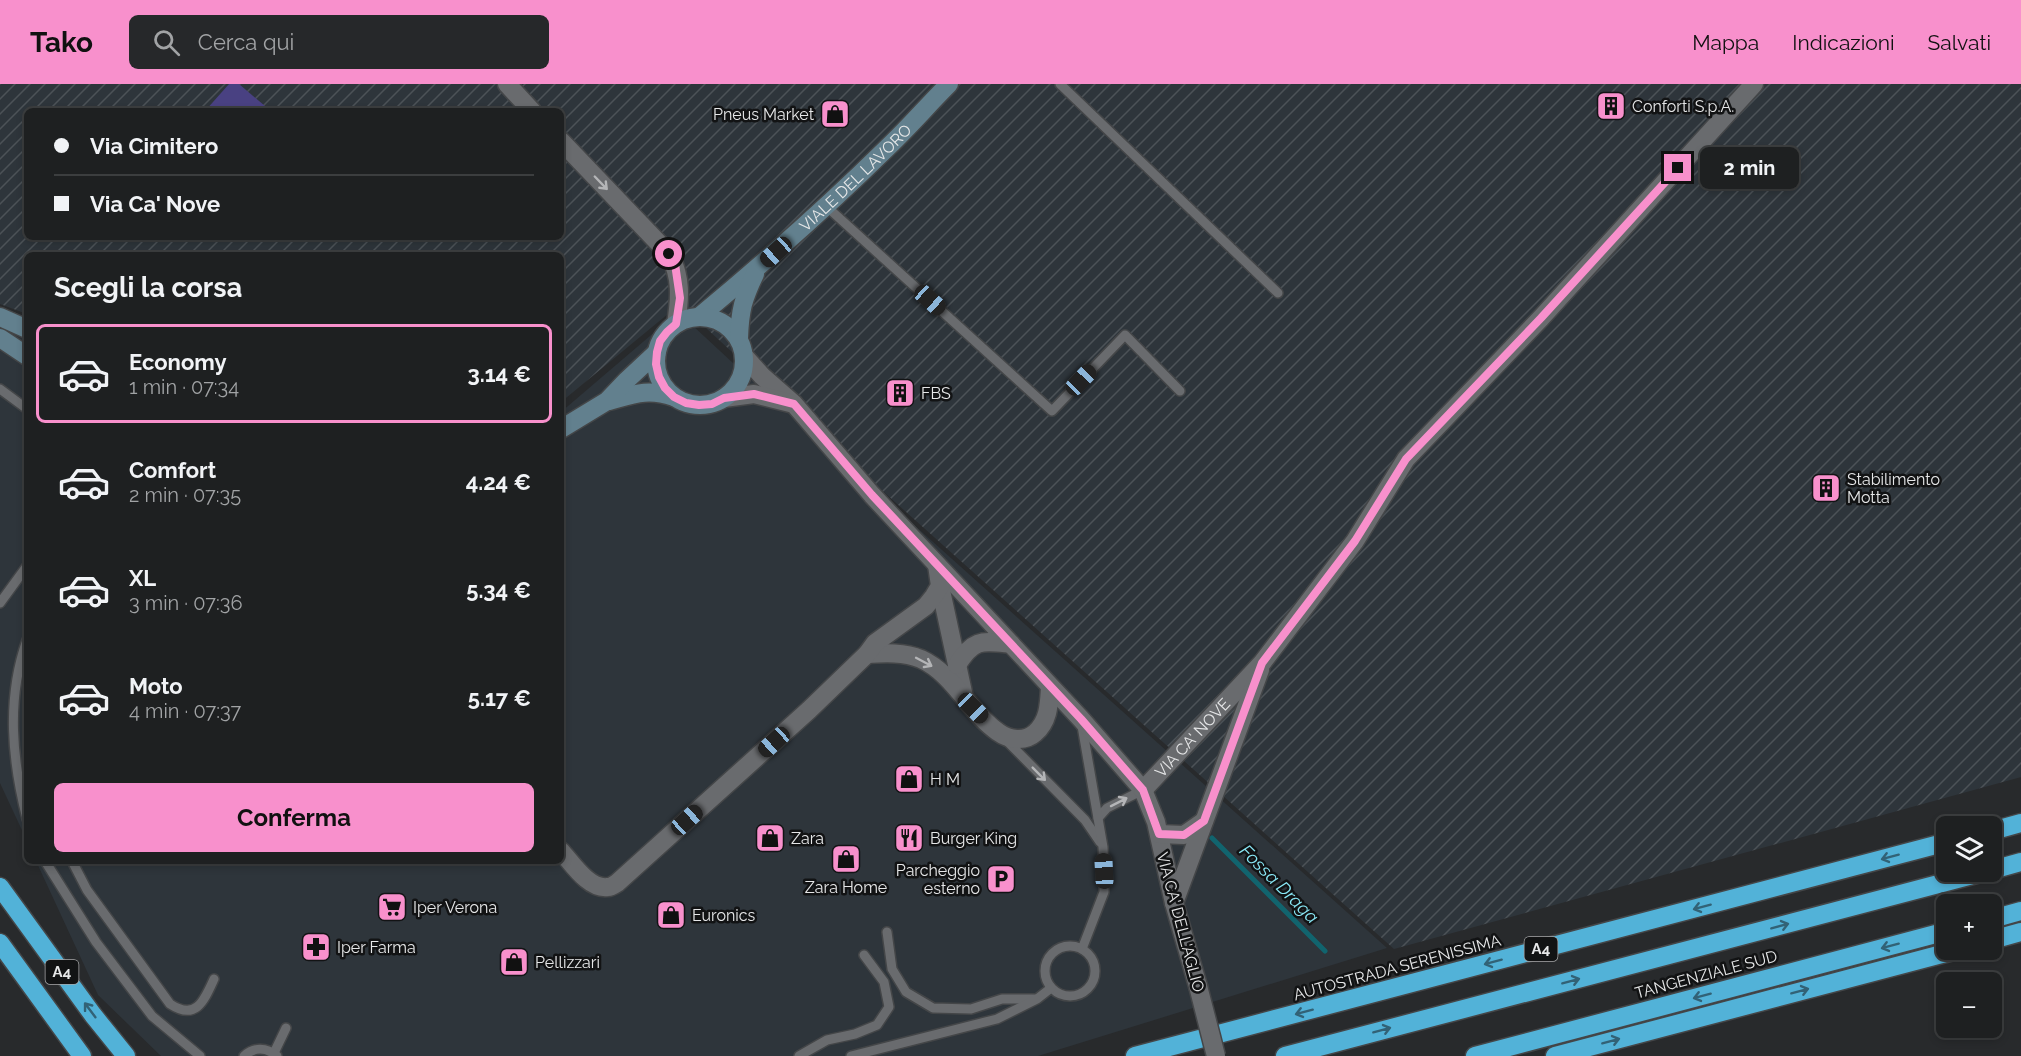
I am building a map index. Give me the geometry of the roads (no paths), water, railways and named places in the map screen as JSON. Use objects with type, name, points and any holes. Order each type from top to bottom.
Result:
[{"type":"highway","points":[[2002,828],[2021,823]]},
{"type":"highway","name":"AUTOSTRADA SERENISSIMA","points":[[1135,1056],[1936,845]]},
{"type":"highway","points":[[2002,867],[2021,862]]},
{"type":"highway","name":"A4","points":[[1285,1056],[1946,882]]},
{"type":"highway","name":"A4","points":[[0,887],[93,1015],[126,1056]]},
{"type":"highway","points":[[2002,916],[2021,911]]},
{"type":"highway","points":[[2002,937],[2021,932]]},
{"type":"highway","name":"TANGENZIALE SUD","points":[[1475,1056],[1936,934]]},
{"type":"highway","name":"A4","points":[[0,943],[77,1049]]},
{"type":"highway","points":[[1555,1056],[1936,955]]},
{"type":"highway","name":"A4","points":[[0,964],[77,1049]]},
{"type":"street","points":[[507,84],[529,108]]},
{"type":"street","name":"VIA CA' NOVE","points":[[1143,790],[1262,663],[1355,541],[1406,459],[1541,318],[1754,84]]},
{"type":"street","name":"VIALE DEL LAVORO","points":[[676,324],[688,318],[700,316],[759,267],[890,146],[945,85]]},
{"type":"street","points":[[564,144],[669,254],[675,264],[680,285],[676,324],[660,341],[656,364],[659,377],[674,397]]},
{"type":"street","name":"VIALE DEL LAVORO","points":[[745,357],[739,338],[740,312],[742,300],[759,267]]},
{"type":"street","points":[[700,316],[716,319],[729,327],[739,338]]},
{"type":"street","points":[[0,317],[24,328]]},
{"type":"street","points":[[0,338],[24,354]]},
{"type":"street","points":[[564,427],[607,401],[657,352]]},
{"type":"street","points":[[607,401],[635,393],[659,392],[686,403],[712,404],[734,390],[741,380],[745,357]]},
{"type":"street","points":[[745,357],[762,376],[794,404],[872,495],[1081,719],[1143,790]]},
{"type":"street","points":[[724,398],[754,394],[794,404]]},
{"type":"street","points":[[937,565],[964,697]]},
{"type":"street","points":[[564,854],[589,881],[597,886],[608,888],[617,883],[809,710],[867,654],[875,643],[926,606],[940,586]]},
{"type":"street","points":[[957,665],[973,645],[993,642],[1011,644]]},
{"type":"street","points":[[867,654],[905,654],[922,660],[937,670],[997,732],[1013,740],[1030,738],[1042,727],[1048,711],[1050,687]]},
{"type":"street","points":[[1174,903],[1262,663]]},
{"type":"street","name":"VIA CA' DELL'AGLIO","points":[[1143,790],[1159,834],[1174,903],[1216,1056]]},
{"type":"street","points":[[1159,834],[1184,835],[1204,821]]},
{"type":"lane","points":[[1060,84],[1278,293]]},
{"type":"lane","points":[[826,206],[1052,411],[1125,335],[1180,391]]},
{"type":"lane","points":[[0,389],[24,407]]},
{"type":"lane","points":[[0,603],[24,570]]},
{"type":"lane","points":[[24,653],[16,686],[12,729],[24,808]]},
{"type":"lane","points":[[1081,719],[1103,847],[1104,892],[1082,949]]},
{"type":"lane","points":[[997,732],[1085,820],[1103,847]]},
{"type":"lane","points":[[1098,818],[1107,808],[1143,790]]},
{"type":"lane","points":[[47,864],[96,942],[152,1016],[200,1056]]},
{"type":"lane","points":[[74,864],[87,890],[170,1004],[178,1010],[190,1011],[198,1007],[214,979]]},
{"type":"lane","points":[[887,932],[892,969],[906,992],[933,1008],[971,1009],[1002,999],[1037,999]]},
{"type":"lane","points":[[1072,946],[1082,949],[1091,957],[1095,966],[1092,986],[1084,993],[1071,997],[1058,994],[1045,978],[1047,960],[1061,948],[1072,946]]},
{"type":"lane","points":[[799,1056],[827,1040],[855,1034],[877,1025],[889,1007],[884,982],[864,955]]},
{"type":"lane","points":[[851,1056],[997,1019],[1037,999],[1051,988]]},
{"type":"lane","points":[[244,1056],[259,1048],[275,1055],[286,1028]]},
{"type":"waterway","name":"Fossa Draga","points":[[1212,838],[1325,951]]},
{"type":"place","name":"Conforti S.p.A.","points":[[1611,106]]},
{"type":"place","name":"Pneus Market","points":[[835,114]]},
{"type":"place","name":"FBS","points":[[900,393]]},
{"type":"place","name":"Stabilimento Motta","points":[[1826,488]]},
{"type":"place","name":"H M","points":[[909,779]]},
{"type":"place","name":"Zara","points":[[770,838]]},
{"type":"place","name":"Burger King","points":[[909,838]]},
{"type":"place","name":"Zara Home","points":[[846,859]]},
{"type":"place","name":"Parcheggio esterno","points":[[1001,879]]},
{"type":"place","name":"Iper Verona","points":[[392,907]]},
{"type":"place","name":"Euronics","points":[[671,915]]},
{"type":"place","name":"Iper Farma","points":[[316,947]]},
{"type":"place","name":"Pellizzari","points":[[514,962]]}]
